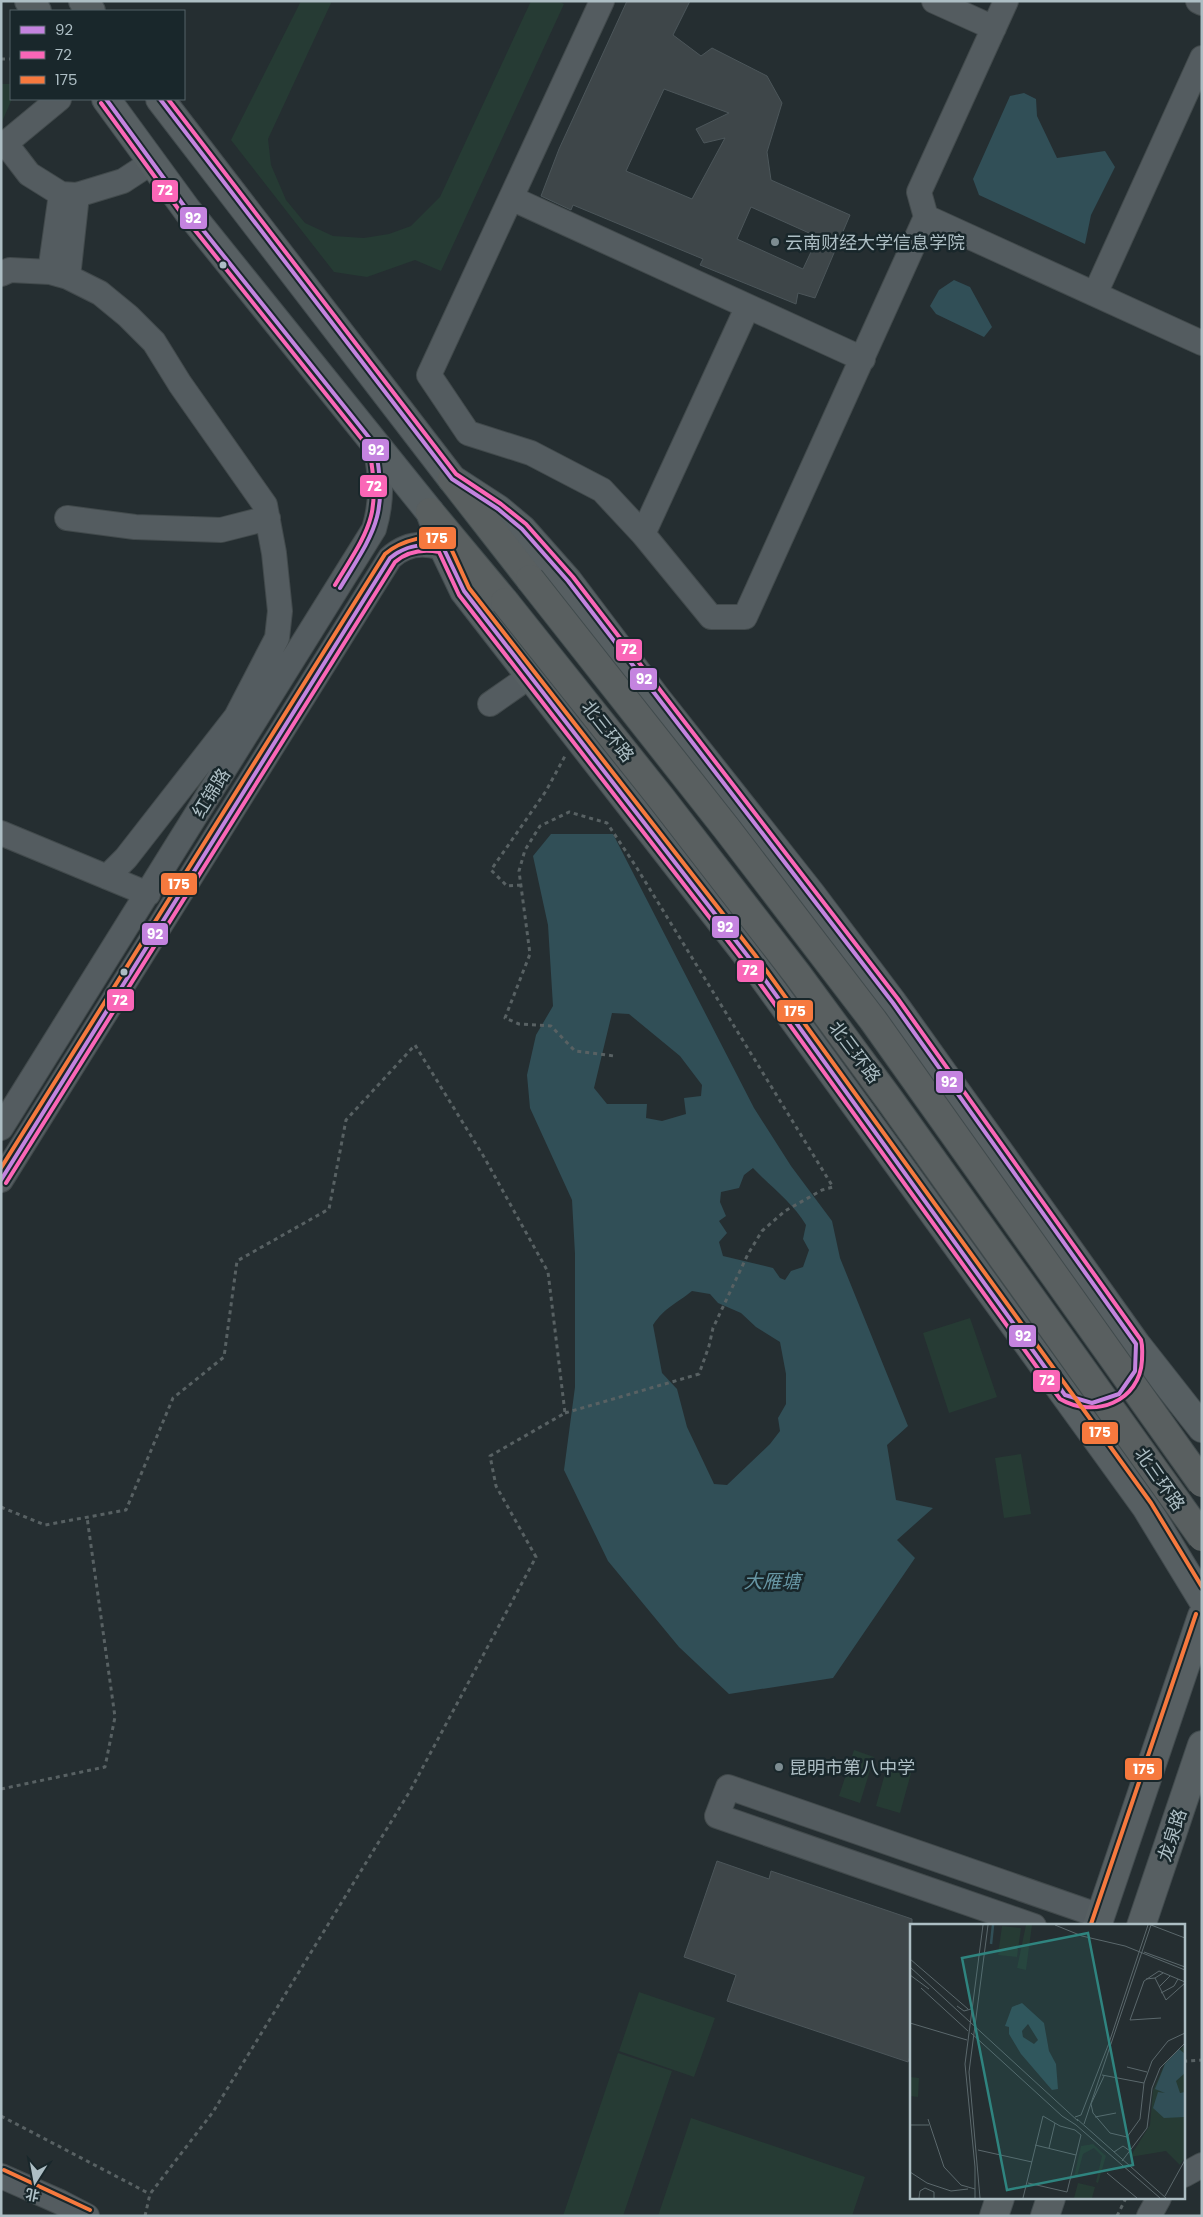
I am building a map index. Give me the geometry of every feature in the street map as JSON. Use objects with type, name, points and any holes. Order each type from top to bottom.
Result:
[{"type":"highway","name":"北三环路","points":[[452,479],[727,828],[872,1020],[1202,1483]]},
{"type":"highway","name":"北三环路","points":[[430,512],[505,602],[655,790],[797,974],[889,1099],[1202,1537]]},
{"type":"main road","points":[[107,100],[187,210],[430,512],[443,547],[464,591],[750,959],[1146,1507],[1202,1598]]},
{"type":"main road","points":[[161,100],[452,479],[498,509],[522,529],[568,581],[657,699],[811,894],[881,988],[1136,1344],[1199,1421]]},
{"type":"main road","points":[[1065,1395],[1092,1403],[1119,1394],[1135,1371],[1136,1344]]},
{"type":"main road","points":[[1098,1921],[1202,1616]]},
{"type":"main road","name":"龙泉路","points":[[1142,1924],[1202,1745]]},
{"type":"main road","points":[[994,2216],[999,2200]]},
{"type":"main road","points":[[1045,2216],[1050,2200]]},
{"type":"street","points":[[602,1],[429,375],[468,432],[531,453],[602,490],[643,534],[711,617],[745,617],[926,217],[919,192],[1006,1]]},
{"type":"street","points":[[934,1],[994,28]]},
{"type":"street","points":[[1198,1],[1202,3]]},
{"type":"street","points":[[1095,294],[1202,58]]},
{"type":"street","points":[[58,100],[3,145],[29,174],[69,194],[123,182],[152,162]]},
{"type":"street","points":[[59,275],[69,194]]},
{"type":"street","points":[[511,198],[747,308],[863,359]]},
{"type":"street","points":[[926,217],[1202,343]]},
{"type":"street","points":[[1,274],[10,270],[59,275],[100,293],[128,316],[154,342],[180,384],[265,505],[268,518],[280,611],[277,638],[236,717],[126,858],[107,877]]},
{"type":"street","points":[[643,534],[747,308]]},
{"type":"street","name":"红锦路","points":[[1,1128],[374,529],[380,509],[381,479],[376,445]]},
{"type":"street","points":[[67,518],[134,527],[221,530],[268,518]]},
{"type":"street","name":"红锦路","points":[[1,1180],[390,558],[397,551],[417,545],[443,547]]},
{"type":"street","points":[[443,547],[475,565]]},
{"type":"street","points":[[490,704],[530,676]]},
{"type":"street","points":[[1,833],[148,894]]},
{"type":"street","points":[[1028,1924],[717,1816],[728,1787],[1098,1921]]},
{"type":"street","points":[[1186,2175],[1202,2165]]},
{"type":"street","points":[[1,2176],[87,2216]]},
{"type":"street","points":[[1149,2216],[1158,2200]]},
{"type":"path","points":[[521,885],[507,886],[490,870],[546,791],[569,749]]},
{"type":"path","points":[[145,2216],[150,2194],[213,2112],[410,1791],[536,1557],[496,1486],[490,1456],[565,1414],[699,1374],[713,1328],[748,1254],[762,1231],[785,1211],[822,1190],[833,1187],[655,897],[607,823],[569,812],[540,826],[525,850],[519,871],[530,954],[505,1018],[520,1024],[551,1026],[574,1051],[614,1056]]},
{"type":"path","points":[[1,1507],[45,1525],[126,1510],[173,1398],[224,1357],[236,1261],[329,1209],[346,1120],[415,1045],[484,1157],[548,1272],[565,1414]]},
{"type":"path","points":[[1,1790],[105,1767],[115,1717],[87,1517]]},
{"type":"path","points":[[1186,2061],[1202,2060]]},
{"type":"path","points":[[1,2116],[150,2194]]},
{"type":"path","points":[[1117,2216],[1125,2200]]},
{"type":"green space","points":[[301,1],[332,1],[268,139],[271,165],[286,200],[305,223],[333,236],[364,238],[389,234],[411,226],[440,197],[531,1],[558,1],[564,4],[441,271],[415,260],[367,277],[334,272],[231,140]]},
{"type":"green space","points":[[1,84],[10,84],[10,100],[12,100],[1,124]]},
{"type":"green space","points":[[970,1318],[997,1397],[949,1413],[923,1333]]},
{"type":"green space","points":[[1021,1454],[1031,1514],[1004,1518],[995,1458]]},
{"type":"green space","points":[[854,1750],[874,1757],[860,1803],[839,1796]]},
{"type":"green space","points":[[889,1759],[913,1766],[900,1813],[876,1806]]},
{"type":"green space","points":[[639,1992],[715,2018],[694,2077],[619,2051]]},
{"type":"green space","points":[[618,2053],[672,2071],[623,2216],[563,2216]]},
{"type":"green space","points":[[691,2118],[865,2177],[852,2216],[658,2216]]},
{"type":"water","points":[[1024,93],[1036,99],[1037,116],[1057,158],[1105,151],[1115,167],[1091,215],[1085,244],[979,195],[973,179],[1010,96]]},
{"type":"water","points":[[954,280],[970,287],[992,327],[984,337],[936,314],[930,306],[939,290]]},
{"type":"water","name":"大雁塘","points":[[551,834],[613,834],[754,1108],[791,1166],[832,1221],[840,1258],[908,1426],[887,1445],[896,1500],[933,1508],[897,1540],[915,1558],[833,1678],[729,1694],[679,1647],[608,1561],[564,1470],[575,1387],[575,1254],[572,1200],[530,1108],[527,1075],[536,1035],[553,1006],[548,925],[533,856]],"holes":[[[612,1013],[629,1014],[680,1056],[702,1085],[701,1096],[684,1098],[686,1114],[662,1121],[646,1118],[647,1104],[607,1104],[594,1088]],[[753,1168],[788,1202],[806,1225],[803,1239],[809,1250],[803,1267],[791,1271],[785,1280],[780,1278],[773,1268],[723,1256],[719,1242],[727,1233],[719,1221],[726,1216],[720,1202],[721,1192],[739,1188],[744,1175]],[[692,1291],[710,1294],[718,1303],[741,1313],[756,1327],[780,1342],[786,1374],[786,1404],[778,1418],[780,1431],[770,1444],[727,1485],[714,1484],[687,1427],[677,1389],[662,1373],[653,1325],[666,1310]]]},
{"type":"building","points":[[627,1],[690,1],[673,35],[701,56],[712,48],[767,76],[782,103],[767,152],[771,180],[850,215],[815,298],[798,293],[796,304],[700,265],[703,259],[573,205],[571,210],[541,196],[559,149]],"holes":[[[664,89],[729,113],[696,129],[704,143],[725,138],[692,199],[626,171]],[[751,207],[818,237],[803,269],[737,239]]]},
{"type":"building","points":[[717,1861],[769,1879],[771,1871],[912,1919],[912,1924],[910,1924],[910,2056],[908,2062],[727,2001],[736,1975],[684,1957]]},
{"type":"transit line","name":"92","points":[[107,100],[187,210],[375,445],[380,489],[376,521],[362,551],[340,588]]},
{"type":"transit line","name":"92","points":[[1,1180],[390,558],[402,550],[415,546],[443,547],[464,591],[750,959],[1065,1395],[1092,1403],[1119,1394],[1135,1371],[1136,1344],[893,1003],[568,581],[522,529],[498,509],[452,479],[161,100]]},
{"type":"transit line","name":"72","points":[[6,1183],[395,562],[405,555],[416,552],[439,552],[459,595],[745,963],[1060,1399],[1073,1405],[1087,1407],[1100,1407],[1113,1403],[1133,1387],[1139,1375],[1142,1360],[1141,1340],[898,999],[573,577],[526,524],[501,504],[456,474],[169,100]]},
{"type":"transit line","name":"72","points":[[101,103],[182,214],[369,448],[374,490],[370,521],[356,550],[335,585]]},
{"type":"transit line","name":"175","points":[[1,1168],[385,554],[399,545],[417,539],[426,537],[443,540],[449,544],[469,588],[755,955],[1151,1503],[1202,1587]]},
{"type":"transit line","name":"175","points":[[1091,1924],[1196,1614]]},
{"type":"transit line","name":"175","points":[[4,2170],[90,2210]]},
{"type":"place","name":"云南财经大学信息学院","points":[[775,242]]},
{"type":"place","name":"昆明市第八中学","points":[[779,1767]]}]
